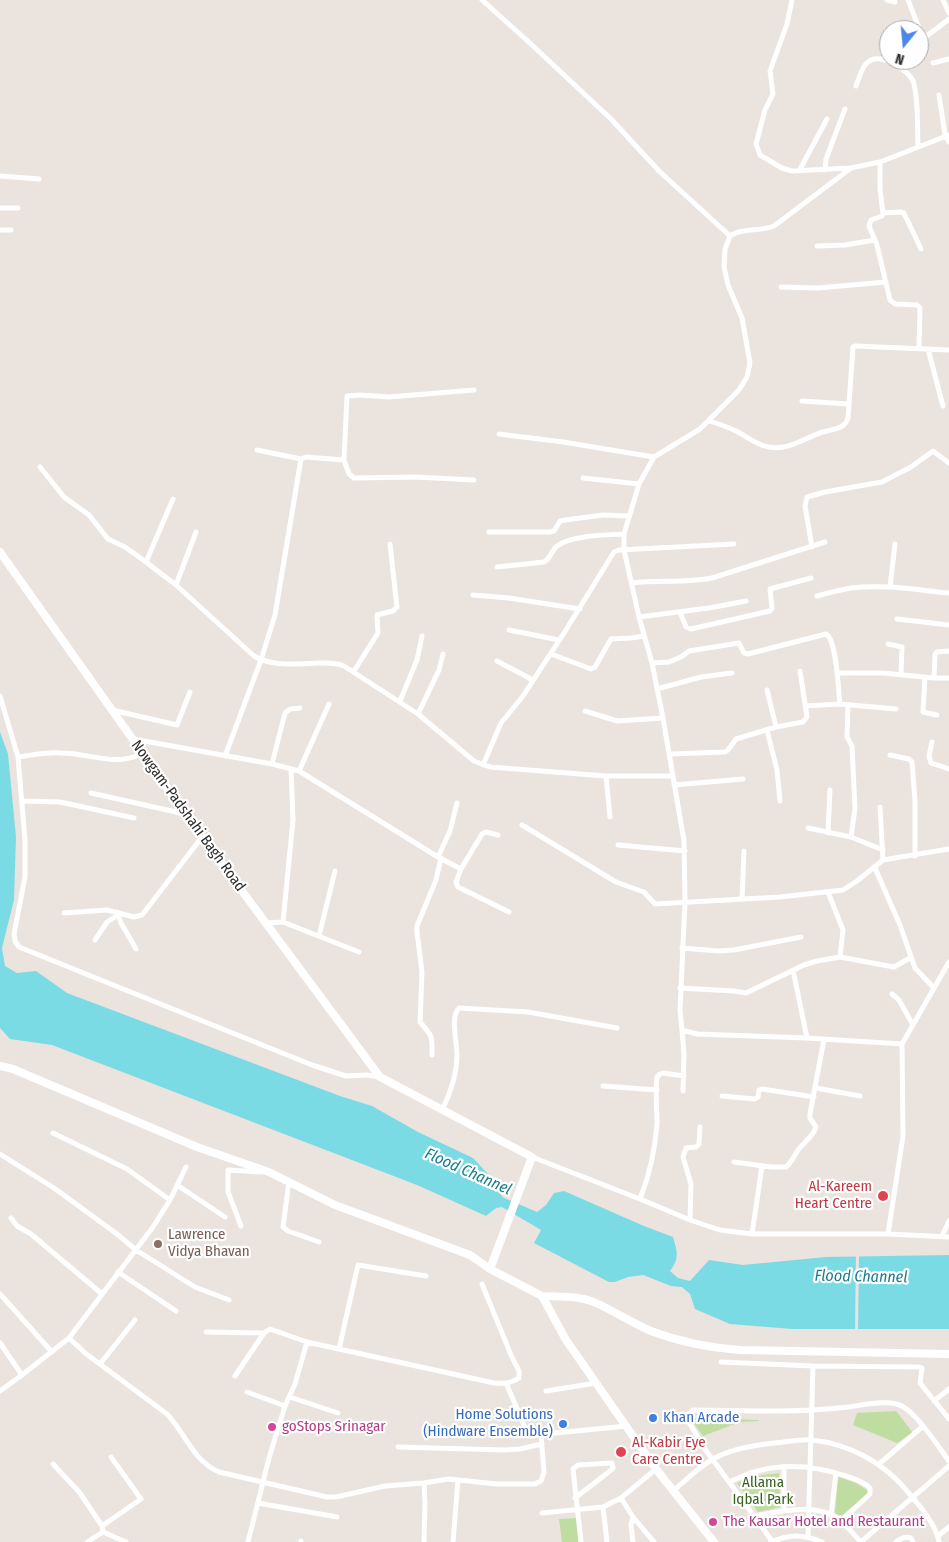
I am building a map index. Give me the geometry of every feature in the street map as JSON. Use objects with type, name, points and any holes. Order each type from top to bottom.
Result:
[{"type":"main road","name":"Nowgam-Padshahi Bagh Road","points":[[0,552],[185,814],[380,1077]]},
{"type":"main road","points":[[0,1066],[13,1069],[197,1146],[269,1172],[335,1205],[470,1255],[490,1269],[542,1296],[579,1298],[595,1302],[650,1330],[686,1342],[713,1348],[760,1351],[949,1354]]},
{"type":"main road","points":[[380,1077],[532,1157],[490,1269]]},
{"type":"main road","points":[[542,1296],[566,1340],[656,1469],[714,1542]]},
{"type":"street","points":[[482,0],[611,119],[659,171],[730,236]]},
{"type":"street","points":[[792,0],[787,24],[770,72],[773,94],[763,116],[756,148],[760,155],[782,168],[799,171],[851,168],[880,162],[947,135]]},
{"type":"street","points":[[887,0],[895,2]]},
{"type":"street","points":[[908,0],[914,20]]},
{"type":"street","points":[[943,0],[949,13]]},
{"type":"street","points":[[929,34],[949,19]]},
{"type":"street","points":[[933,63],[949,59]]},
{"type":"street","points":[[856,86],[862,70],[867,62],[871,60],[884,60],[901,68],[910,75],[915,92],[918,147]]},
{"type":"street","points":[[939,95],[949,142]]},
{"type":"street","points":[[825,170],[826,159],[845,109]]},
{"type":"street","points":[[799,171],[827,119]]},
{"type":"street","points":[[880,162],[879,182],[883,213]]},
{"type":"street","points":[[683,1091],[684,1054],[680,1019],[680,988],[685,902],[685,851],[670,754],[652,663],[639,618],[624,550],[624,534],[639,484],[654,457],[710,421],[744,384],[749,370],[750,363],[742,318],[728,285],[724,267],[725,249],[730,236],[739,232],[762,230],[774,226],[851,168]]},
{"type":"street","points":[[0,176],[39,179]]},
{"type":"street","points":[[0,208],[18,208]]},
{"type":"street","points":[[919,349],[920,308],[918,306],[892,303],[889,298],[870,222],[882,216],[883,213],[904,213],[921,249]]},
{"type":"street","points":[[0,230],[11,230]]},
{"type":"street","points":[[817,246],[845,245],[875,240]]},
{"type":"street","points":[[781,287],[818,288],[886,282]]},
{"type":"street","points":[[710,421],[736,431],[759,444],[777,448],[791,445],[822,432],[843,426],[848,420],[853,347],[949,350]]},
{"type":"street","points":[[928,349],[943,406]]},
{"type":"street","points":[[474,390],[389,397],[347,396],[344,460],[348,474],[354,478],[416,477],[474,480]]},
{"type":"street","points":[[802,401],[848,404]]},
{"type":"street","points":[[498,434],[563,442],[654,457]]},
{"type":"street","points":[[257,450],[301,459],[306,457],[344,460]]},
{"type":"street","points":[[812,547],[805,506],[807,497],[882,482],[911,467],[933,451],[949,463]]},
{"type":"street","points":[[225,756],[261,660],[278,600],[301,459]]},
{"type":"street","points":[[40,467],[64,497],[89,515],[108,539],[125,547],[176,585],[236,640],[261,660],[294,664],[337,664],[354,671],[418,714],[464,754],[483,765],[606,776],[672,776]]},
{"type":"street","points":[[583,478],[639,484]]},
{"type":"street","points":[[146,562],[173,499]]},
{"type":"street","points":[[489,532],[550,532],[560,522],[565,520],[603,515],[629,516]]},
{"type":"street","points":[[176,585],[196,532]]},
{"type":"street","points":[[497,567],[544,562],[549,559],[557,546],[565,542],[624,534]]},
{"type":"street","points":[[632,584],[712,578],[825,542]]},
{"type":"street","points":[[354,671],[378,633],[377,615],[393,611],[397,607],[390,544]]},
{"type":"street","points":[[483,765],[501,723],[551,654],[614,552],[734,544]]},
{"type":"street","points":[[890,587],[895,544]]},
{"type":"street","points":[[680,612],[686,627],[692,628],[770,611],[772,608],[770,589],[811,578]]},
{"type":"street","points":[[817,596],[852,588],[890,587],[949,593]]},
{"type":"street","points":[[474,595],[509,598],[580,609]]},
{"type":"street","points":[[639,618],[746,601]]},
{"type":"street","points":[[897,619],[949,625]]},
{"type":"street","points":[[509,630],[559,640]]},
{"type":"street","points":[[652,663],[668,662],[681,657],[689,651],[731,643],[740,644],[745,654],[826,634],[829,635],[837,673],[840,704]]},
{"type":"street","points":[[400,701],[417,660],[422,636]]},
{"type":"street","points":[[551,654],[591,669],[595,667],[611,639],[644,636]]},
{"type":"street","points":[[888,644],[902,647],[901,675]]},
{"type":"street","points":[[934,678],[935,654],[937,652],[949,651]]},
{"type":"street","points":[[418,714],[439,670],[443,654]]},
{"type":"street","points":[[497,661],[533,680]]},
{"type":"street","points":[[670,754],[725,752],[736,739],[776,727],[803,722],[807,718],[800,670]]},
{"type":"street","points":[[657,689],[702,677],[732,673]]},
{"type":"street","points":[[837,673],[883,673],[949,678]]},
{"type":"street","points":[[925,677],[923,712],[937,715]]},
{"type":"street","points":[[767,690],[776,727]]},
{"type":"street","points":[[111,710],[177,725],[190,692]]},
{"type":"street","points":[[0,696],[18,757],[25,840],[25,878],[14,937],[19,947],[312,1065],[346,1076],[367,1075],[380,1077]]},
{"type":"street","points":[[299,771],[329,704]]},
{"type":"street","points":[[805,706],[840,704],[896,709]]},
{"type":"street","points":[[848,705],[847,737],[852,746],[855,809],[851,837]]},
{"type":"street","points":[[272,764],[285,713],[288,710],[300,708]]},
{"type":"street","points":[[585,711],[617,721],[663,718]]},
{"type":"street","points":[[767,730],[777,770],[780,801]]},
{"type":"street","points":[[132,739],[272,764],[299,771],[439,858],[461,868]]},
{"type":"street","points":[[932,742],[929,756],[932,763],[949,769]]},
{"type":"street","points":[[18,757],[61,753],[126,760],[142,754]]},
{"type":"street","points":[[890,755],[907,758],[912,762],[915,801],[915,856]]},
{"type":"street","points":[[282,922],[293,820],[291,769]]},
{"type":"street","points":[[606,776],[610,817]]},
{"type":"street","points":[[674,785],[743,779]]},
{"type":"street","points":[[828,833],[830,790]]},
{"type":"street","points":[[92,793],[185,814]]},
{"type":"street","points":[[22,801],[60,802],[134,818]]},
{"type":"street","points":[[432,1055],[430,1032],[420,1022],[422,972],[417,932],[420,918],[436,880],[439,858],[450,831],[457,803]]},
{"type":"street","points":[[880,807],[883,860]]},
{"type":"street","points":[[522,824],[608,878],[621,885],[644,892],[653,903],[742,899],[828,892],[847,888],[883,860],[949,849]]},
{"type":"street","points":[[808,828],[851,837],[882,850]]},
{"type":"street","points":[[498,835],[486,832],[482,834],[461,868],[456,882],[458,887],[509,912]]},
{"type":"street","points":[[64,913],[107,910],[134,917],[145,913],[202,837]]},
{"type":"street","points":[[618,845],[685,851]]},
{"type":"street","points":[[742,899],[744,851]]},
{"type":"street","points":[[874,868],[900,925],[910,958],[918,973],[934,988]]},
{"type":"street","points":[[319,936],[335,871]]},
{"type":"street","points":[[828,892],[843,930],[840,957]]},
{"type":"street","points":[[95,940],[108,922],[117,914]]},
{"type":"street","points":[[117,914],[136,949]]},
{"type":"street","points":[[266,922],[282,922],[359,952]]},
{"type":"street","points":[[682,948],[718,951],[734,950],[800,937]]},
{"type":"street","points":[[680,988],[746,993],[816,961],[840,957],[894,967],[910,958]]},
{"type":"street","points":[[888,1234],[903,1136],[902,1044],[949,962]]},
{"type":"street","points":[[793,970],[807,1038]]},
{"type":"street","points":[[892,994],[899,1000],[913,1025]]},
{"type":"street","points":[[442,1110],[455,1078],[457,1052],[455,1017],[459,1008],[528,1012],[617,1028]]},
{"type":"street","points":[[682,1030],[697,1034],[902,1044]]},
{"type":"street","points":[[734,1162],[786,1168],[800,1147],[813,1134],[816,1127],[810,1118],[810,1114],[824,1039]]},
{"type":"street","points":[[640,1199],[650,1173],[654,1154],[657,1123],[657,1077],[660,1074],[684,1076]]},
{"type":"street","points":[[604,1086],[657,1090]]},
{"type":"street","points":[[816,1088],[860,1096]]},
{"type":"street","points":[[722,1096],[755,1099],[758,1098],[759,1090],[762,1089],[814,1097]]},
{"type":"street","points":[[690,1220],[691,1184],[683,1157],[686,1148],[696,1147],[699,1144],[700,1127]]},
{"type":"street","points":[[53,1133],[127,1169],[170,1200]]},
{"type":"street","points":[[0,1154],[54,1188],[136,1250],[195,1287],[229,1300]]},
{"type":"street","points":[[532,1157],[690,1220],[720,1230],[752,1234],[888,1234],[949,1237]]},
{"type":"street","points":[[752,1234],[762,1166]]},
{"type":"street","points":[[0,1390],[68,1338],[153,1227],[170,1200],[186,1167]]},
{"type":"street","points":[[241,1226],[228,1192],[228,1170],[269,1172]]},
{"type":"street","points":[[290,1182],[283,1227],[288,1231],[319,1242]]},
{"type":"street","points":[[177,1185],[225,1217]]},
{"type":"street","points":[[11,1218],[17,1226],[31,1234],[102,1294]]},
{"type":"street","points":[[942,1236],[949,1221]]},
{"type":"street","points":[[339,1349],[358,1265],[426,1276]]},
{"type":"street","points":[[118,1272],[176,1311]]},
{"type":"street","points":[[206,1332],[264,1333],[273,1330],[307,1342],[494,1383],[506,1383],[517,1380],[520,1371],[511,1355],[482,1284]]},
{"type":"street","points":[[0,1294],[52,1352]]},
{"type":"street","points":[[100,1364],[134,1320]]},
{"type":"street","points":[[235,1376],[264,1333]]},
{"type":"street","points":[[68,1338],[167,1414],[176,1424],[191,1449],[204,1464],[219,1472],[263,1483],[332,1497],[379,1486],[424,1484],[443,1480],[497,1484],[535,1484],[539,1483],[544,1472],[542,1435]]},
{"type":"street","points":[[248,1542],[285,1406],[295,1384],[307,1342]]},
{"type":"street","points":[[0,1343],[22,1375]]},
{"type":"street","points":[[721,1362],[812,1366],[919,1367],[922,1368],[920,1383],[949,1419]]},
{"type":"street","points":[[808,1536],[813,1411],[812,1366]]},
{"type":"street","points":[[506,1383],[527,1432],[532,1435],[626,1426]]},
{"type":"street","points":[[546,1391],[596,1383]]},
{"type":"street","points":[[934,1401],[949,1389]]},
{"type":"street","points":[[247,1392],[285,1406]]},
{"type":"street","points":[[290,1397],[338,1413]]},
{"type":"street","points":[[822,1542],[808,1536],[790,1536],[772,1542],[712,1459],[687,1419],[688,1414],[692,1410],[813,1411],[894,1403],[902,1406],[949,1460]]},
{"type":"street","points":[[879,1464],[922,1427]]},
{"type":"street","points":[[674,1490],[712,1459],[732,1451],[757,1444],[812,1440],[860,1453],[879,1464],[897,1478],[926,1516],[938,1539],[949,1527]]},
{"type":"street","points":[[398,1447],[504,1450],[520,1449],[542,1444]]},
{"type":"street","points":[[87,1542],[141,1499],[112,1457]]},
{"type":"street","points":[[575,1498],[612,1469],[612,1463],[578,1465],[575,1467],[573,1473],[575,1498],[581,1542]]},
{"type":"street","points":[[54,1464],[80,1493],[102,1531],[126,1542]]},
{"type":"street","points":[[755,1516],[784,1511],[809,1510],[831,1515],[841,1521],[861,1542],[949,1466]]},
{"type":"street","points":[[729,1482],[753,1472],[784,1467],[811,1467],[864,1483],[870,1491],[868,1497],[841,1521]]},
{"type":"street","points":[[784,1467],[784,1511]]},
{"type":"street","points":[[542,1513],[603,1507],[621,1498],[656,1469]]},
{"type":"street","points":[[831,1515],[836,1473]]},
{"type":"street","points":[[453,1542],[458,1480]]},
{"type":"street","points":[[424,1484],[424,1542]]},
{"type":"street","points":[[621,1498],[632,1517],[654,1542]]},
{"type":"street","points":[[258,1503],[337,1517]]},
{"type":"street","points":[[603,1507],[607,1542]]},
{"type":"street","points":[[632,1517],[633,1542]]},
{"type":"street","points":[[99,1542],[102,1531]]},
{"type":"street","points":[[896,1542],[907,1537],[912,1539],[913,1542]]},
{"type":"green space","points":[[896,1411],[913,1433],[897,1443],[853,1425],[857,1413]]},
{"type":"green space","points":[[693,1418],[759,1421],[740,1422],[703,1436],[692,1421]]},
{"type":"green space","name":"Allama Iqbal Park","points":[[779,1473],[780,1507],[758,1512],[737,1483],[755,1476]]},
{"type":"green space","points":[[838,1477],[856,1483],[870,1492],[841,1516],[835,1513]]},
{"type":"green space","points":[[577,1518],[580,1542],[562,1542],[559,1519]]},
{"type":"water","name":"Flood Channel","points":[[0,732],[8,754],[16,837],[14,900],[2,948],[5,966],[17,973],[36,971],[67,993],[340,1096],[372,1106],[418,1132],[473,1158],[500,1187],[502,1197],[537,1212],[546,1205],[554,1193],[564,1191],[673,1237],[677,1254],[670,1271],[678,1278],[690,1281],[709,1260],[743,1265],[826,1257],[949,1255],[949,1329],[792,1329],[730,1324],[695,1309],[690,1294],[682,1287],[671,1286],[643,1275],[609,1282],[534,1243],[541,1230],[502,1207],[496,1208],[486,1216],[417,1185],[52,1045],[10,1039],[0,1028]]},
{"type":"pier","points":[[856,1254],[859,1254],[858,1332],[855,1332]]},
{"type":"place","name":"Al-Kareem Heart Centre","points":[[883,1196]]},
{"type":"place","name":"Lawrence Vidya Bhavan","points":[[158,1244]]},
{"type":"place","name":"Khan Arcade","points":[[653,1418]]},
{"type":"place","name":"Home Solutions (Hindware Ensemble)","points":[[563,1424]]},
{"type":"place","name":"goStops Srinagar","points":[[272,1427]]},
{"type":"place","name":"Al-Kabir Eye Care Centre","points":[[621,1452]]},
{"type":"place","name":"The Kausar Hotel and Restaurant","points":[[713,1522]]}]
